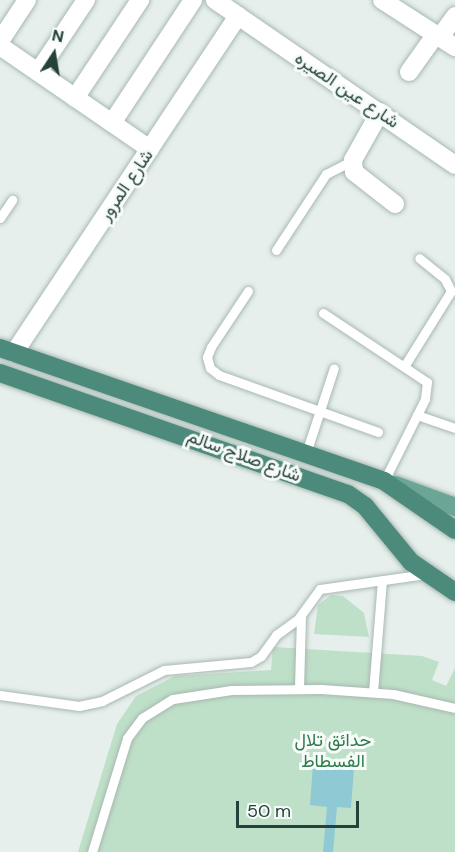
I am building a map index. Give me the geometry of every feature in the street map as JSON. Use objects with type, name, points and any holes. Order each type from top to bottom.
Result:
[{"type":"highway","name":"شارع صلاح سالم","points":[[7,351],[384,481],[455,531]]},
{"type":"highway","name":"شارع صلاح سالم","points":[[0,373],[348,494],[365,506],[426,574],[455,592]]},
{"type":"main road","name":"شارع صلاح سالم","points":[[384,481],[455,507]]},
{"type":"street","points":[[0,41],[27,0]]},
{"type":"street","points":[[38,72],[86,0]]},
{"type":"street","points":[[75,98],[140,0]]},
{"type":"street","points":[[112,123],[193,0]]},
{"type":"street","points":[[382,0],[444,40]]},
{"type":"street","name":"شارع عين الصيره","points":[[227,6],[455,165]]},
{"type":"street","name":"شارع المرور","points":[[7,351],[150,149],[227,6]]},
{"type":"street","points":[[409,72],[444,40],[455,16]]},
{"type":"street","points":[[0,46],[150,149]]},
{"type":"street","points":[[380,112],[353,160],[354,172],[361,181],[395,204]]},
{"type":"lane","points":[[276,250],[326,174],[353,160]]},
{"type":"lane","points":[[0,218],[12,200]]},
{"type":"lane","points":[[405,365],[451,291],[445,279],[419,258]]},
{"type":"lane","points":[[248,291],[211,347],[207,357],[210,368],[219,375],[378,432]]},
{"type":"lane","points":[[323,313],[405,365],[427,382],[417,415],[384,481]]},
{"type":"lane","points":[[306,453],[334,368]]},
{"type":"lane","points":[[417,415],[455,428]]},
{"type":"lane","points":[[0,695],[55,705],[91,704],[164,670],[251,662],[301,616],[310,598],[320,589],[426,574]]},
{"type":"lane","points":[[373,692],[382,580]]},
{"type":"lane","points":[[299,688],[301,616]]},
{"type":"lane","points":[[92,852],[122,749],[134,728],[151,711],[190,694],[299,688],[373,692],[455,708]]},
{"type":"green space","points":[[331,595],[343,596],[364,613],[369,637],[314,634],[318,605]]},
{"type":"green space","name":"حدائق تلال الفسطاط","points":[[273,647],[422,656],[439,662],[432,680],[446,686],[455,668],[455,852],[78,852],[117,724],[136,696],[175,676],[271,670]]},
{"type":"water","points":[[313,764],[354,768],[351,808],[337,807],[333,852],[323,852],[327,807],[310,805]]}]
